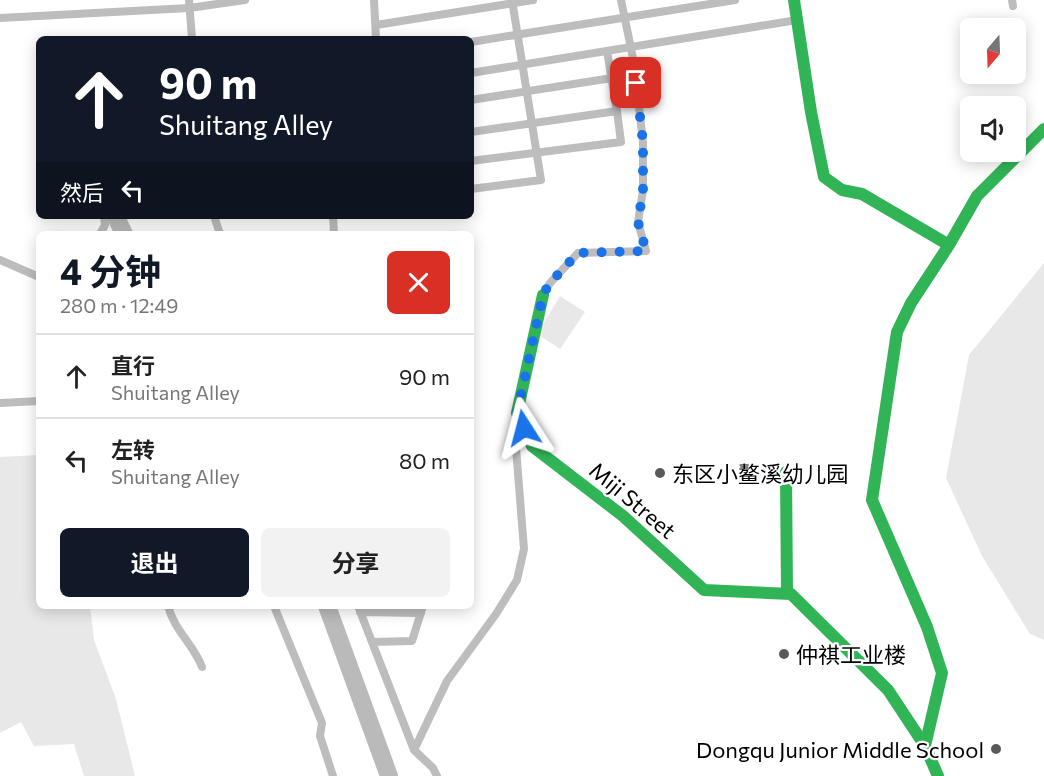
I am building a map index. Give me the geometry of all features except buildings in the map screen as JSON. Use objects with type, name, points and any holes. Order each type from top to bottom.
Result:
[{"type":"street","points":[[0,18],[245,0]]},
{"type":"street","points":[[374,0],[376,36]]},
{"type":"street","points":[[376,25],[533,0]]},
{"type":"street","points":[[414,750],[447,681],[496,614],[517,580],[524,549],[516,448],[524,428],[517,413],[543,295],[549,284],[578,253],[646,251],[638,222],[643,190],[643,142],[621,0]]},
{"type":"street","points":[[474,42],[735,0]]},
{"type":"street","points":[[794,0],[811,112],[824,177],[842,190],[862,194],[949,245]]},
{"type":"street","points":[[474,189],[541,180],[512,2]]},
{"type":"street","points":[[189,4],[192,36]]},
{"type":"street","points":[[474,72],[797,20]]},
{"type":"street","points":[[474,161],[621,142],[607,51]]},
{"type":"street","points":[[474,100],[612,78]]},
{"type":"street","points":[[474,132],[617,111]]},
{"type":"street","points":[[925,746],[942,673],[927,627],[872,500],[897,332],[911,303],[949,245],[977,196],[1044,129]]},
{"type":"street","points":[[0,260],[36,276]]},
{"type":"street","points":[[0,402],[36,401]]},
{"type":"street","name":"Miji Street","points":[[524,428],[532,446],[623,516],[704,590],[787,594]]},
{"type":"street","points":[[786,472],[787,594],[791,594],[888,690],[925,746],[938,776]]},
{"type":"street","points":[[169,609],[176,626],[199,657],[202,667]]},
{"type":"street","points":[[275,609],[322,723],[320,736],[333,776]]},
{"type":"street","points":[[372,642],[412,641],[422,609],[359,609],[414,750],[433,768],[436,776]]},
{"type":"shaded area","points":[[1044,263],[1044,640],[1030,634],[982,556],[946,478],[969,355]]},
{"type":"shaded area","points":[[560,296],[585,312],[560,349],[537,334]]},
{"type":"shaded area","points":[[36,455],[36,609],[90,609],[94,640],[116,699],[135,776],[84,776],[74,744],[34,746],[21,722],[0,733],[0,457]]},
{"type":"waterway","points":[[117,219],[123,231]]},
{"type":"waterway","points":[[328,609],[389,776]]},
{"type":"traffic: fast","points":[[794,0],[811,112],[824,177],[842,190],[862,194],[949,245]]},
{"type":"traffic: fast","points":[[925,746],[942,673],[927,627],[872,500],[897,332],[911,303],[949,245],[977,196],[1044,129]]},
{"type":"traffic: fast","points":[[543,295],[517,413],[532,446],[623,516],[704,590],[791,594],[888,690],[925,746],[938,776]]},
{"type":"traffic: fast","points":[[786,472],[787,594]]},
{"type":"place","name":"东区小鳌溪幼儿园","points":[[660,473]]},
{"type":"place","name":"仲祺工业楼","points":[[784,654]]},
{"type":"place","name":"Dongqu Junior Middle School","points":[[996,749]]},
{"type":"route","points":[[524,428],[517,413],[530,347],[543,295],[549,284],[578,253],[646,251],[638,222],[643,190],[643,142],[636,83]]}]
